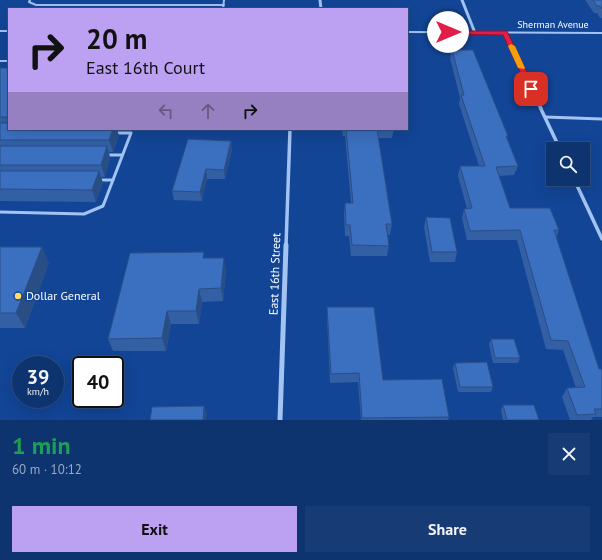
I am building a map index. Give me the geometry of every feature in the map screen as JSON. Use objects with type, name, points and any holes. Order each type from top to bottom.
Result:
[{"type":"street","points":[[462,0],[475,33]]},
{"type":"street","name":"Sherman Avenue","points":[[408,32],[602,33]]},
{"type":"street","points":[[505,33],[557,142]]},
{"type":"street","name":"East 16th Street","points":[[280,420],[290,130]]},
{"type":"street","points":[[577,186],[602,239]]},
{"type":"lane","points":[[30,0],[29,2],[36,5],[224,5]]},
{"type":"lane","points":[[132,5],[134,0]]},
{"type":"lane","points":[[223,8],[224,0]]},
{"type":"lane","points":[[545,118],[602,119]]},
{"type":"lane","points":[[0,212],[84,214],[103,206],[131,133],[108,133]]},
{"type":"lane","points":[[100,155],[122,155]]},
{"type":"lane","points":[[90,180],[113,180]]},
{"type":"building","points":[[593,0],[602,0],[602,9],[600,6],[597,6]]},
{"type":"building","points":[[452,50],[473,50],[508,136],[506,136],[518,166],[496,167],[510,208],[550,208],[559,230],[554,230],[599,369],[602,369],[602,409],[594,409],[596,414],[577,415],[567,388],[585,387],[568,341],[551,340],[520,230],[470,231],[464,209],[472,208],[460,166],[485,166],[461,95],[464,95]]},
{"type":"building","points":[[0,68],[8,68],[8,117],[0,117]]},
{"type":"building","points":[[0,123],[8,123],[8,130],[113,130],[109,140],[0,140]]},
{"type":"building","points":[[346,130],[377,130],[392,224],[386,224],[389,246],[352,245],[350,225],[346,225],[345,203],[353,203]]},
{"type":"building","points":[[188,139],[231,141],[224,170],[206,169],[200,192],[172,191]]},
{"type":"building","points":[[0,146],[107,146],[101,165],[0,165]]},
{"type":"building","points":[[0,171],[99,171],[92,190],[0,189]]},
{"type":"building","points":[[426,217],[450,218],[457,252],[432,252]]},
{"type":"building","points":[[0,247],[42,247],[16,313],[0,313]]},
{"type":"building","points":[[204,252],[203,258],[224,258],[221,288],[199,289],[196,311],[167,311],[162,338],[108,339],[130,253]]},
{"type":"building","points":[[327,307],[374,307],[383,380],[442,379],[449,417],[362,418],[359,373],[331,374]]},
{"type":"building","points":[[491,339],[514,339],[520,358],[495,358]]},
{"type":"building","points":[[487,362],[493,387],[460,387],[455,363]]},
{"type":"building","points":[[503,405],[534,405],[539,420],[507,420]]},
{"type":"building","points":[[204,406],[203,420],[150,420],[152,407]]},
{"type":"slow traffic","points":[[511,46],[522,68]]},
{"type":"place","name":"Dollar General","points":[[18,296]]},
{"type":"route","points":[[448,32],[505,33],[531,89]]}]
